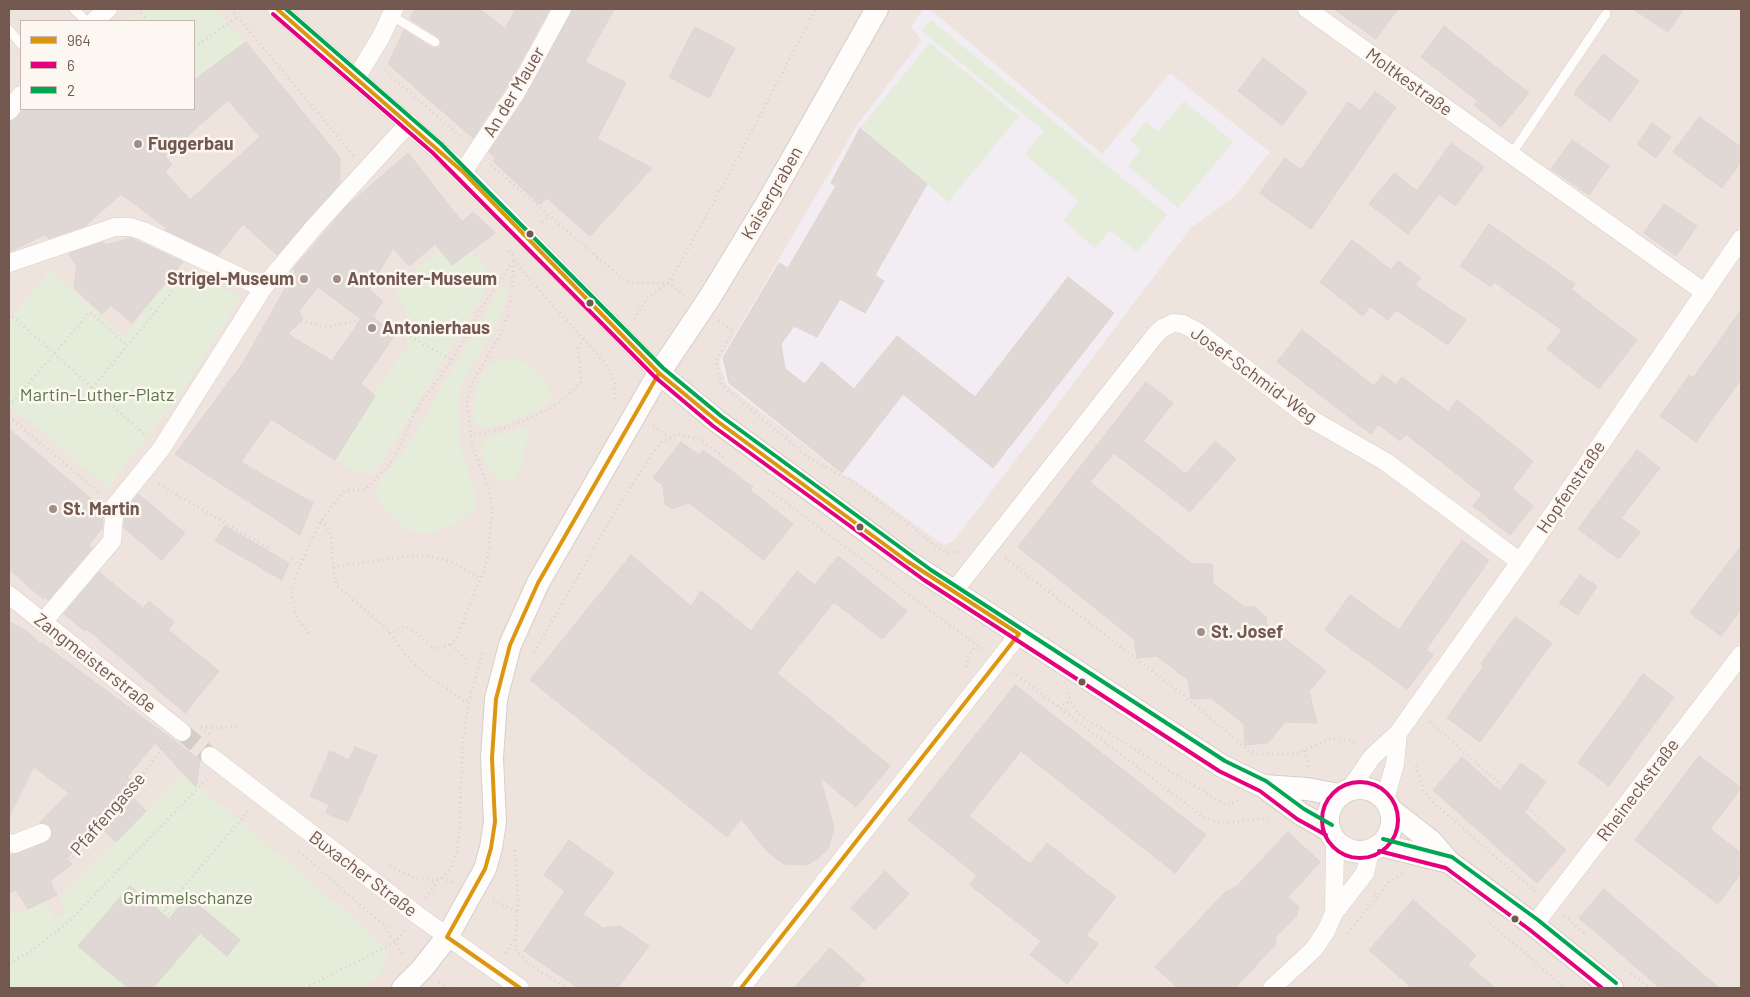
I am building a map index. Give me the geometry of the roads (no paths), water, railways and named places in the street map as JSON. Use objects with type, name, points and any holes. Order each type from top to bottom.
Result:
[{"type":"street","points":[[95,20],[108,9]]},
{"type":"street","points":[[276,9],[463,172],[659,373],[717,421],[811,491],[953,592],[1222,766],[1263,786],[1332,836],[1345,849],[1357,853],[1375,848],[1449,862]]},
{"type":"street","name":"An der Mauer","points":[[463,172],[517,91],[562,9]]},
{"type":"street","name":"Kaisergraben","points":[[403,988],[422,969],[447,937],[485,869],[495,822],[493,722],[496,699],[510,645],[538,583],[659,373],[703,308],[769,200],[877,9]]},
{"type":"street","name":"Moltkestraße","points":[[1307,9],[1704,292]]},
{"type":"street","points":[[356,78],[393,12]]},
{"type":"street","points":[[9,110],[20,96]]},
{"type":"street","points":[[43,622],[112,541],[114,506],[161,449],[263,288],[284,261],[409,124]]},
{"type":"street","points":[[9,262],[115,227],[130,227],[144,231],[263,288]]},
{"type":"street","name":"Hopfenstraße","points":[[1344,792],[1372,757],[1398,732],[1520,562],[1741,240]]},
{"type":"street","name":"Josef-Schmid-Weg","points":[[953,592],[1153,338],[1162,329],[1173,323],[1183,324],[1198,332],[1311,419],[1386,462],[1520,562]]},
{"type":"street","name":"Zangmeisterstraße","points":[[10,599],[43,622],[182,732]]},
{"type":"street","points":[[741,988],[1019,634]]},
{"type":"street","name":"Rheineckstraße","points":[[1534,925],[1741,655]]},
{"type":"street","points":[[1272,988],[1314,949],[1326,931],[1334,913],[1365,872],[1375,848],[1388,836],[1392,823],[1388,805],[1398,732]]},
{"type":"street","name":"Buxacher Straße","points":[[210,756],[416,914],[520,988]]},
{"type":"street","points":[[1263,786],[1344,792],[1368,790],[1432,842],[1449,862],[1534,925],[1612,988]]},
{"type":"street","points":[[1334,913],[1332,836],[1327,818],[1331,805],[1344,792]]},
{"type":"street","points":[[9,843],[14,844],[42,833]]},
{"type":"lane","points":[[74,9],[85,20]]},
{"type":"lane","points":[[393,12],[436,42]]},
{"type":"lane","points":[[1511,154],[1606,14]]},
{"type":"lane","points":[[9,30],[20,43]]},
{"type":"tunnel","points":[[182,732],[210,756]]},
{"type":"place","name":"Fuggerbau","points":[[138,144]]},
{"type":"place","name":"Strigel-Museum","points":[[304,279]]},
{"type":"place","name":"Antoniter-Museum","points":[[337,279]]},
{"type":"place","name":"Antonierhaus","points":[[372,328]]},
{"type":"place","name":"St. Martin","points":[[53,509]]},
{"type":"place","name":"St. Josef","points":[[1201,632]]},
{"type":"park label","name":"Martin-Luther-Platz","points":[[97,395]]},
{"type":"park label","name":"Grimmelschanze","points":[[188,898]]}]
